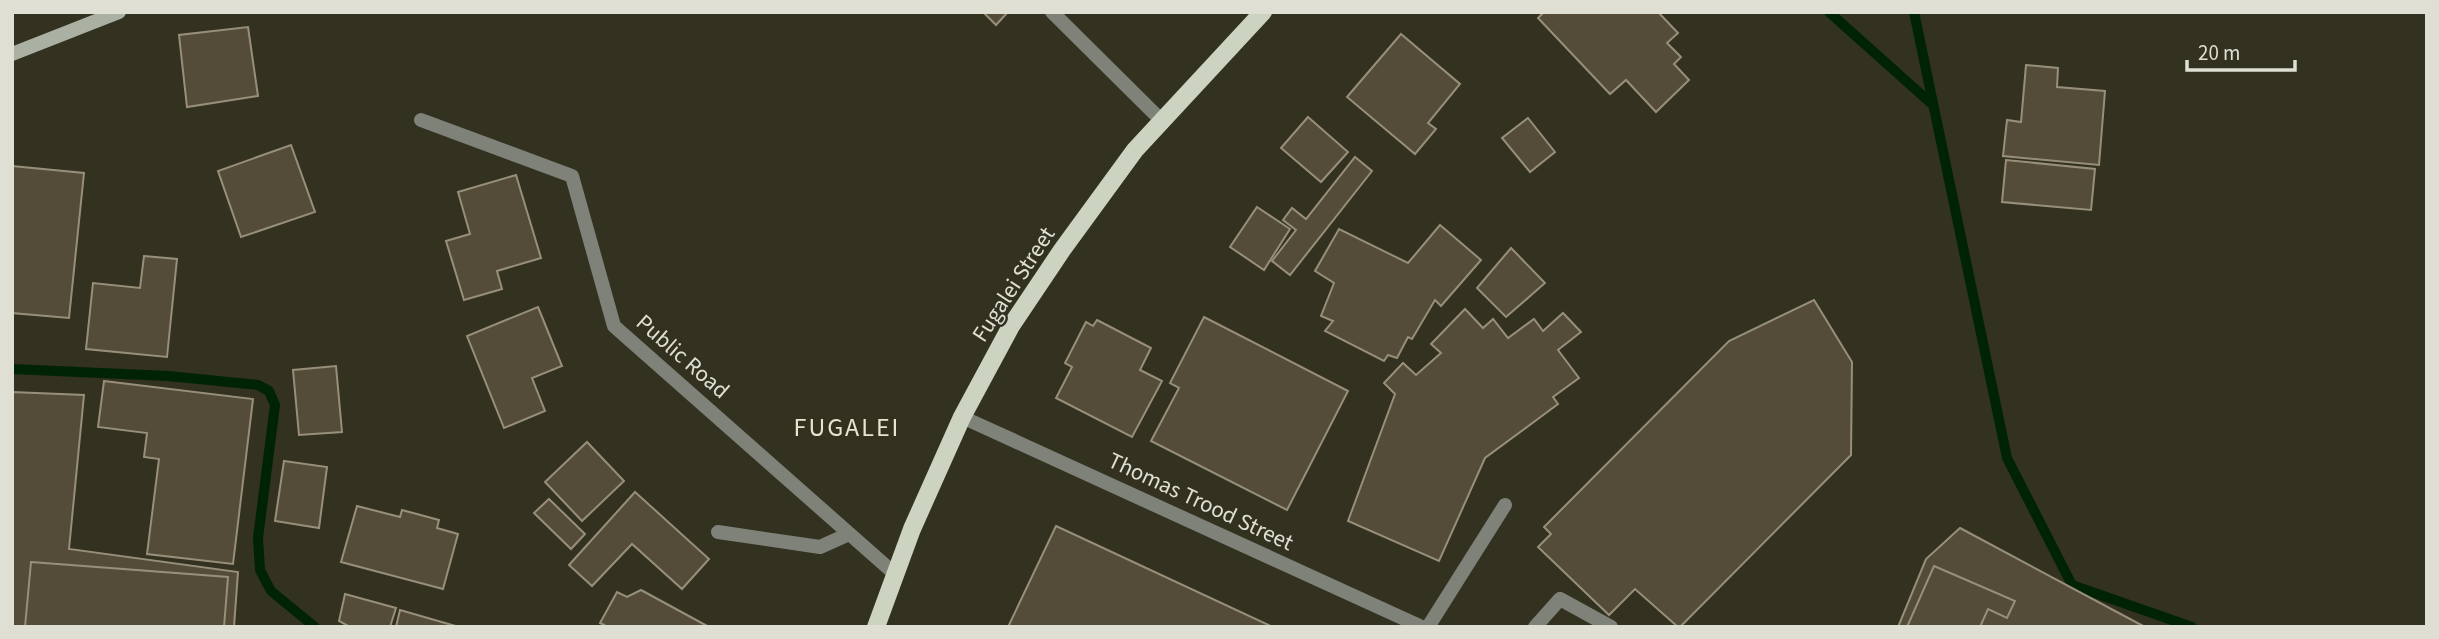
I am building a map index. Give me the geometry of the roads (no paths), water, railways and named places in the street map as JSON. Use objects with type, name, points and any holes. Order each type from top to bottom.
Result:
[{"type":"main road","points":[[12,54],[119,12]]},
{"type":"main road","name":"Fugalei Street","points":[[876,627],[912,529],[962,417],[1012,326],[1062,250],[1135,150],[1263,12]]},
{"type":"street","points":[[1052,12],[1162,121]]},
{"type":"street","name":"Public Road","points":[[421,120],[572,176],[614,326],[895,575]]},
{"type":"street","name":"Thomas Trood Street","points":[[962,417],[1414,625]]},
{"type":"street","points":[[1428,627],[1505,505]]},
{"type":"street","points":[[718,532],[820,547],[849,534]]},
{"type":"street","points":[[1535,627],[1560,599],[1611,627]]},
{"type":"waterway","points":[[1829,12],[1933,105]]},
{"type":"waterway","points":[[1914,12],[2007,458],[2072,585],[2192,627]]},
{"type":"waterway","points":[[12,369],[168,376],[258,385],[269,391],[275,405],[258,538],[260,570],[271,591],[315,627]]},
{"type":"district","name":"FUGALEI","points":[[847,427]]}]
